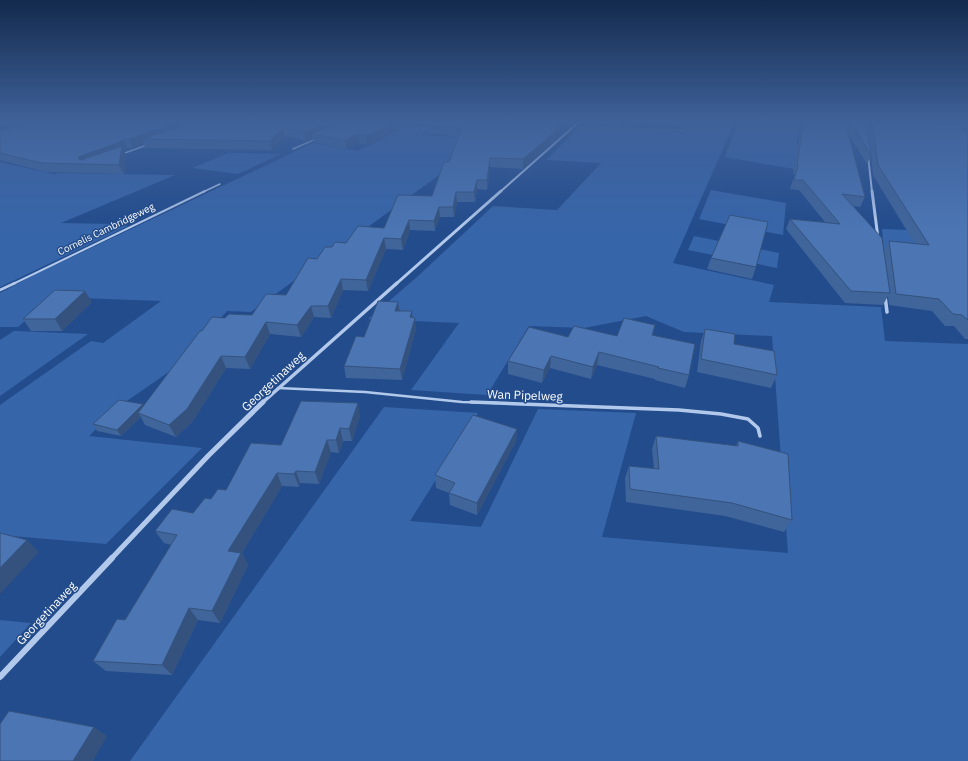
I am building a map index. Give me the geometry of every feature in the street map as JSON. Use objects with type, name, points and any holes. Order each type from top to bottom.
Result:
[{"type":"street","name":"Georgetinaweg","points":[[0,677],[198,468],[278,388],[540,157]]},
{"type":"street","points":[[868,157],[878,243]]},
{"type":"street","points":[[884,289],[887,312]]},
{"type":"lane","name":"Cornelis Cambridgeweg","points":[[0,290],[220,184]]},
{"type":"lane","name":"Wan Pipelweg","points":[[278,388],[365,392],[462,402],[679,410],[721,414],[748,419],[758,428],[760,436]]},
{"type":"shaded area","points":[[220,157],[276,157],[238,174],[192,168]]},
{"type":"shaded area","points":[[284,157],[464,157],[251,312],[227,311],[176,367],[121,405],[89,436],[202,448],[106,544],[0,535],[0,405],[91,341],[103,343],[161,301],[53,297],[18,327],[0,327],[0,293],[36,274]]},
{"type":"shaded area","points":[[550,157],[719,157],[673,263],[774,285],[769,302],[881,307],[885,341],[968,344],[968,761],[130,761],[384,407],[478,413],[410,521],[481,527],[538,409],[636,413],[602,537],[788,553],[772,336],[684,332],[646,316],[584,328],[529,326],[487,395],[411,390],[459,323],[368,319],[417,277],[493,206],[557,210],[601,163],[546,160]]},
{"type":"shaded area","points":[[725,157],[802,157],[805,164],[795,164],[794,169]]},
{"type":"shaded area","points":[[0,162],[54,174],[175,175],[61,223],[115,224],[128,226],[0,287]]},
{"type":"shaded area","points":[[711,190],[786,203],[783,235],[699,219]]},
{"type":"shaded area","points":[[882,229],[964,232],[884,252]]},
{"type":"shaded area","points":[[694,236],[779,253],[777,268],[688,250]]},
{"type":"shaded area","points":[[14,331],[88,334],[0,396],[0,340]]},
{"type":"shaded area","points":[[0,620],[31,623],[0,657]]},
{"type":"building","points":[[14,157],[79,157],[78,157],[81,160],[91,157],[120,157],[119,165],[41,163]]},
{"type":"building","points":[[451,157],[526,157],[523,159],[490,158],[487,180],[477,180],[474,192],[456,192],[453,207],[439,207],[434,221],[409,220],[401,239],[384,238],[366,280],[341,279],[328,306],[311,306],[297,325],[266,322],[245,357],[221,356],[187,409],[169,425],[138,413],[212,317],[225,318],[229,314],[252,315],[266,294],[286,295],[308,258],[317,259],[325,247],[332,247],[335,242],[346,243],[358,226],[384,228],[398,195],[432,196],[444,162],[449,162]]},
{"type":"building","points":[[798,157],[854,157],[865,197],[842,194],[882,238],[890,293],[851,291],[790,219],[840,224],[803,180],[794,180]]},
{"type":"building","points":[[877,157],[968,157],[968,320],[962,315],[953,314],[939,299],[896,294],[889,241],[929,245],[878,165]]},
{"type":"building","points":[[730,215],[768,222],[756,267],[711,258]]},
{"type":"building","points":[[55,290],[85,291],[55,319],[23,319]]},
{"type":"building","points":[[378,301],[398,302],[395,311],[412,311],[410,317],[415,318],[400,369],[344,366],[356,336],[364,337]]},
{"type":"building","points":[[624,318],[655,325],[652,335],[695,344],[689,375],[599,352],[593,367],[551,356],[544,370],[508,361],[529,327],[568,337],[574,326],[617,336]]},
{"type":"building","points":[[705,329],[735,334],[734,344],[774,351],[777,375],[701,359]]},
{"type":"building","points":[[119,400],[143,404],[117,430],[93,424]]},
{"type":"building","points":[[301,401],[358,403],[349,429],[340,428],[336,440],[327,440],[315,472],[296,471],[294,474],[277,473],[228,551],[241,553],[212,611],[189,608],[162,665],[93,661],[117,619],[125,620],[177,535],[155,531],[172,509],[193,513],[205,498],[211,499],[218,489],[226,490],[251,443],[281,445]]},
{"type":"building","points":[[473,415],[517,429],[477,503],[449,493],[455,483],[435,475]]},
{"type":"building","points":[[656,436],[738,446],[738,441],[788,454],[792,520],[732,503],[630,489],[629,466],[659,469]]},
{"type":"building","points":[[0,533],[27,540],[0,568]]},
{"type":"building","points":[[9,711],[94,727],[73,761],[0,761],[0,724]]}]
